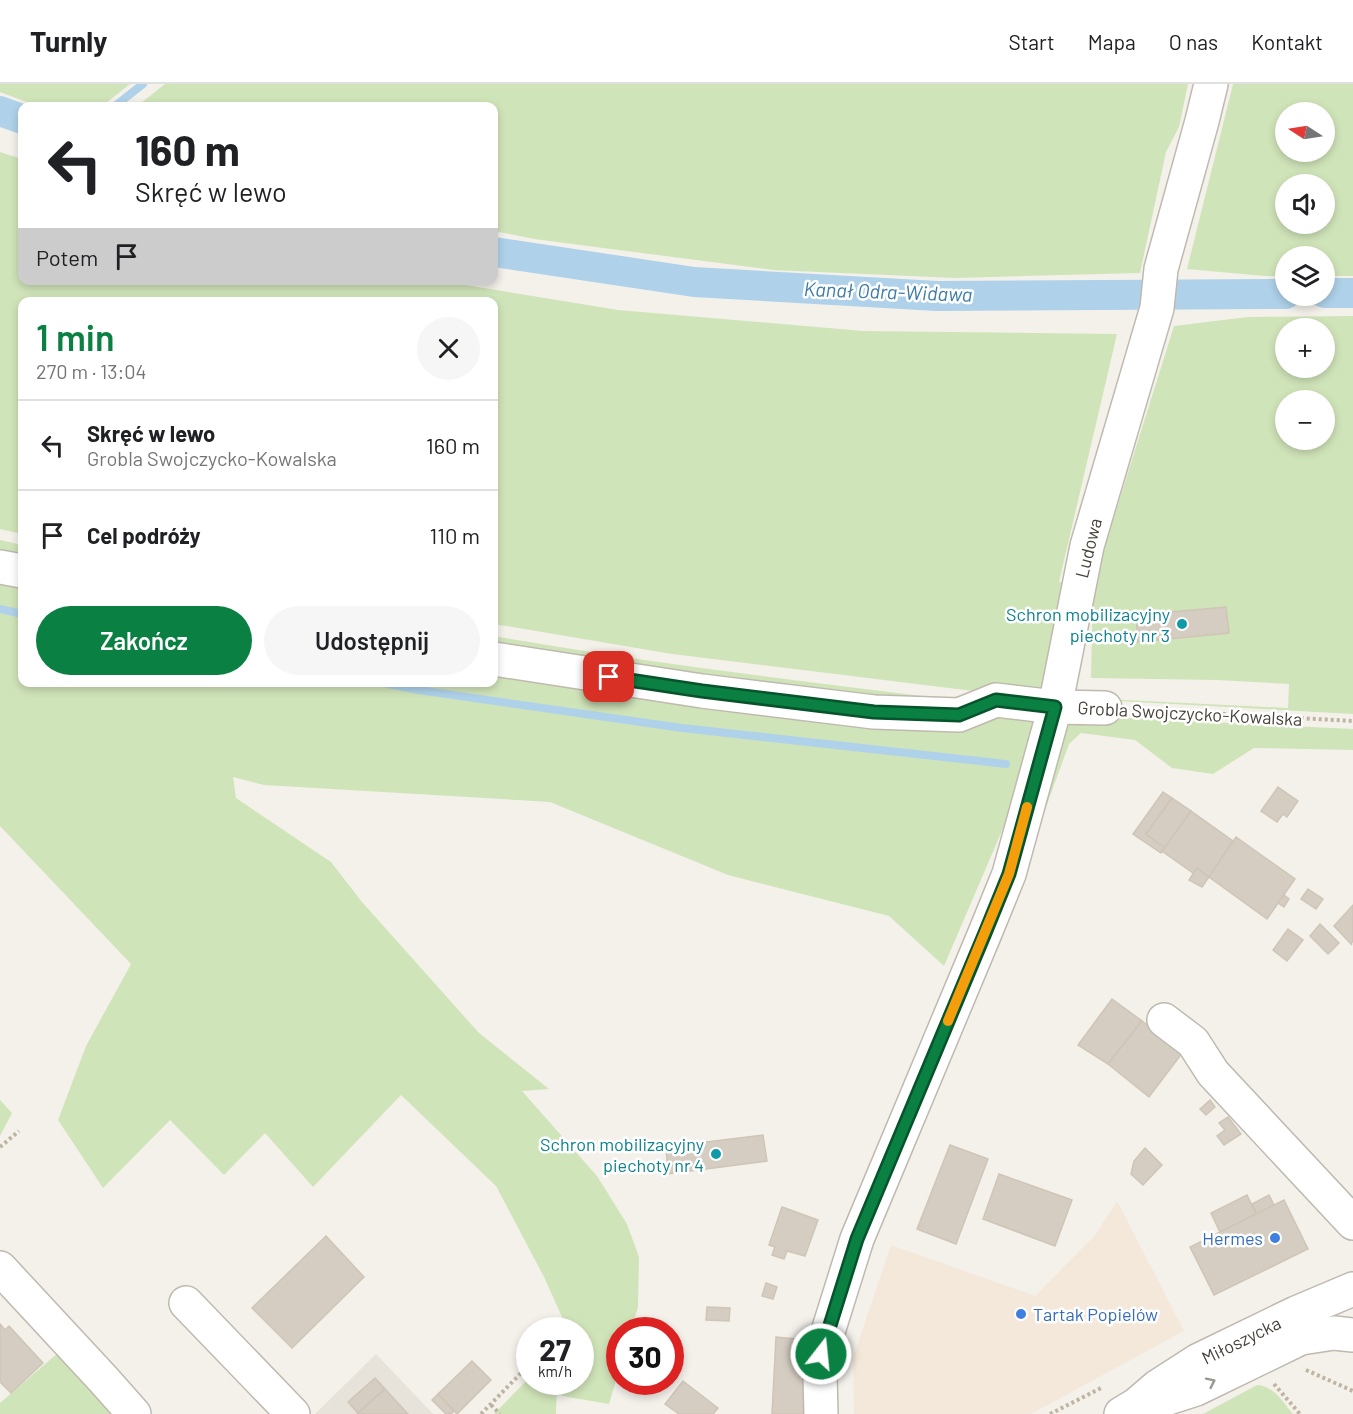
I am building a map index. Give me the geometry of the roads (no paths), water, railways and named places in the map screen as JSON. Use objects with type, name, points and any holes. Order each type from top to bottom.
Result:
[{"type":"street","name":"Ludowa","points":[[820,1414],[821,1354],[857,1239],[1009,874],[1055,707],[1087,546],[1157,308],[1161,269],[1211,84]]},
{"type":"street","points":[[0,567],[18,570]]},
{"type":"street","name":"Grobla Swojczycko-Kowalska","points":[[498,660],[702,691],[874,712],[959,715],[996,700],[1055,707],[1105,708]]},
{"type":"street","points":[[1164,1020],[1193,1042],[1213,1073],[1353,1223]]},
{"type":"street","points":[[0,1268],[134,1414]]},
{"type":"street","name":"Miłoszycka","points":[[1129,1410],[1157,1387],[1199,1360],[1296,1313],[1353,1289]]},
{"type":"street","points":[[186,1303],[293,1414]]},
{"type":"street","name":"Miłoszycka","points":[[1129,1410],[1196,1389],[1301,1338],[1334,1333],[1353,1335]]},
{"type":"waterway","points":[[120,102],[143,84]]},
{"type":"waterway","name":"Kanał Odra-Widawa","points":[[0,111],[18,118]]},
{"type":"waterway","name":"Kanał Odra-Widawa","points":[[498,253],[694,282],[937,296],[1275,294]]},
{"type":"waterway","name":"Kanał Odra-Widawa","points":[[1335,293],[1353,293]]},
{"type":"waterway","points":[[0,609],[18,613]]},
{"type":"waterway","points":[[403,687],[682,728],[1006,764]]},
{"type":"place","name":"Schron mobilizacyjny piechoty nr 3","points":[[1182,624]]},
{"type":"place","name":"Schron mobilizacyjny piechoty nr 4","points":[[716,1154]]},
{"type":"place","name":"Hermes","points":[[1275,1238]]},
{"type":"place","name":"Tartak Popielów","points":[[1021,1314]]}]
